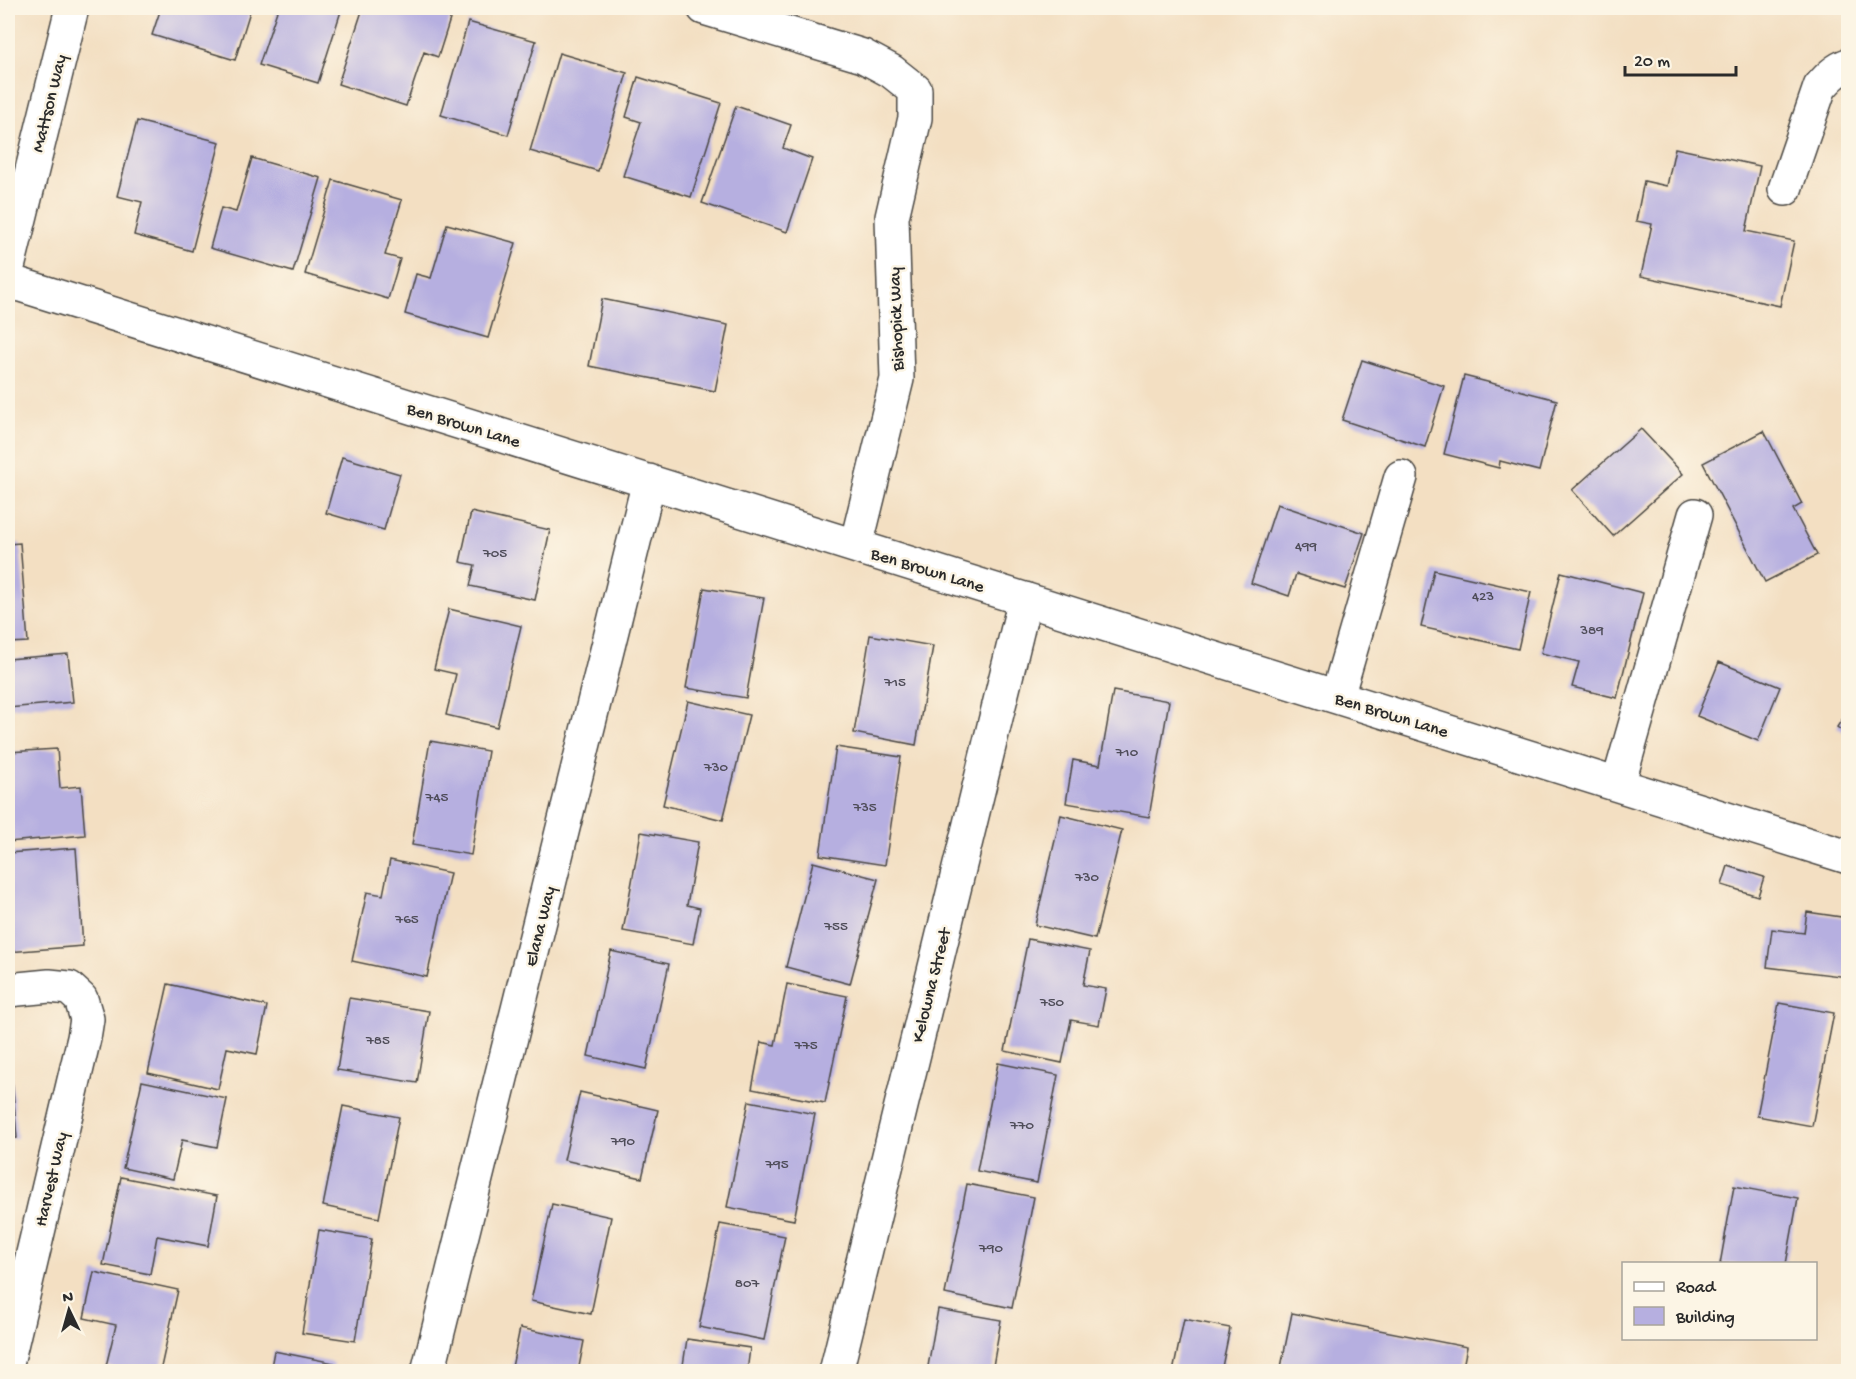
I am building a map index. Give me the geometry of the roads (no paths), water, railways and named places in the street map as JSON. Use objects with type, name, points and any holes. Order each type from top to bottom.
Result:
[{"type":"street","name":"Mattson Way","points":[[8,267],[72,8]]},
{"type":"street","name":"Bishopick Way","points":[[704,8],[863,56],[891,71],[915,90],[915,118],[892,217],[897,379],[856,546]]},
{"type":"street","points":[[1785,189],[1820,87],[1830,76],[1848,65]]},
{"type":"street","name":"Ben Brown Lane","points":[[8,280],[1848,857]]},
{"type":"street","points":[[1337,697],[1401,477]]},
{"type":"street","name":"Elana Way","points":[[428,1371],[649,481]]},
{"type":"street","points":[[1618,785],[1695,515]]},
{"type":"street","name":"Kelowna Street","points":[[836,1371],[1025,599]]},
{"type":"street","name":"Harvest Way","points":[[8,990],[49,986],[69,988],[81,999],[87,1019],[9,1344]]}]
